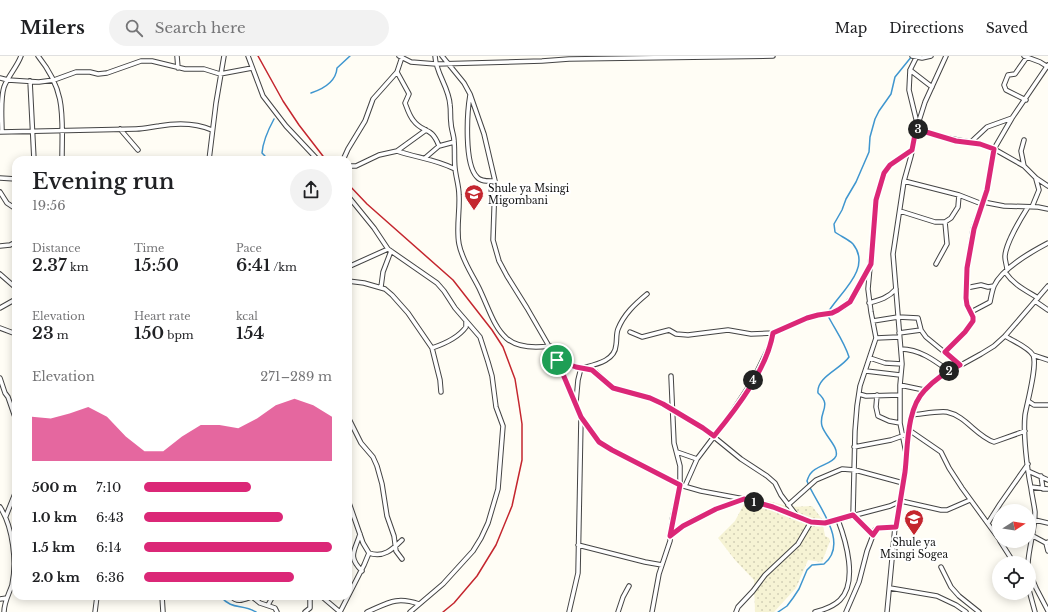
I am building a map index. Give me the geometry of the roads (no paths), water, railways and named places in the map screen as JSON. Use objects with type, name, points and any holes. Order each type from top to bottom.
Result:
[{"type":"street","points":[[21,56],[18,65],[4,87],[2,98],[1,132],[143,129],[180,124],[199,125],[212,130]]},
{"type":"street","points":[[38,56],[54,80],[59,93],[63,113],[62,156]]},
{"type":"street","points":[[177,56],[178,68]]},
{"type":"street","points":[[209,156],[220,74],[224,56]]},
{"type":"street","points":[[248,56],[258,84],[266,100],[286,126],[314,156]]},
{"type":"street","points":[[435,56],[436,64],[450,103],[455,169],[460,197],[458,232],[459,244],[464,260],[489,309],[496,327],[507,339],[516,344],[535,348],[550,346]]},
{"type":"street","points":[[442,56],[464,83],[470,94],[478,113],[484,134],[494,181],[493,240],[499,261],[550,346],[581,417],[599,442],[680,485],[773,507],[811,522],[825,523],[838,520],[890,506],[901,501],[947,510],[970,500]]},
{"type":"street","points":[[345,156],[365,121],[373,99],[397,72],[401,57],[411,62],[436,64],[542,61],[569,58],[773,56]]},
{"type":"street","points":[[912,56],[931,56]]},
{"type":"street","points":[[907,458],[900,423],[900,375],[902,364],[892,254],[904,181],[916,129],[925,102],[946,56]]},
{"type":"street","points":[[945,352],[973,321],[971,312],[967,305],[967,268],[974,229],[987,190],[994,149],[1012,118],[1026,100],[1048,66],[1026,56],[1015,74],[1008,75],[1004,86],[1006,90],[1026,100]]},
{"type":"street","points":[[917,57],[910,70],[909,90],[918,124]]},
{"type":"street","points":[[0,78],[39,82],[54,80],[76,72],[90,72],[98,74],[107,73],[141,61],[152,61],[178,68],[204,69],[220,74],[252,68]]},
{"type":"street","points":[[910,70],[932,87]]},
{"type":"street","points":[[397,72],[409,94],[405,103],[410,115],[418,125],[432,133],[439,146]]},
{"type":"street","points":[[30,81],[34,131],[34,156]]},
{"type":"street","points":[[470,94],[468,104],[467,139],[472,170],[475,176],[480,180],[494,181]]},
{"type":"street","points":[[971,142],[987,127],[1012,118]]},
{"type":"street","points":[[120,129],[138,150]]},
{"type":"street","points":[[916,129],[956,141],[971,142],[994,149],[1024,166],[1036,178],[1048,186]]},
{"type":"street","points":[[352,166],[356,166],[379,155],[397,151],[426,130]]},
{"type":"street","points":[[1024,140],[1021,151],[1024,166]]},
{"type":"street","points":[[425,158],[439,146],[454,142]]},
{"type":"street","points":[[873,535],[853,515],[855,470],[854,447],[859,394],[876,338],[869,303],[868,289],[876,200],[884,173],[890,165],[912,150]]},
{"type":"street","points":[[397,151],[410,156],[440,161],[455,169]]},
{"type":"street","points":[[0,178],[12,179]]},
{"type":"street","points":[[1036,178],[1039,190],[1015,230],[1006,250],[1006,271],[1010,280],[1048,310]]},
{"type":"street","points":[[904,181],[959,195],[982,203],[1048,209]]},
{"type":"street","points":[[0,192],[7,202],[12,206]]},
{"type":"street","points":[[900,211],[935,222],[945,222],[958,207],[959,195]]},
{"type":"street","points":[[352,201],[374,228],[389,250],[437,283],[480,337],[492,376],[496,407],[502,426],[498,489],[488,523],[473,551],[443,584],[410,612]]},
{"type":"street","points":[[936,264],[947,244],[948,239],[945,222]]},
{"type":"street","points":[[971,312],[990,302],[994,286],[1006,271],[1022,257],[1048,243]]},
{"type":"street","points":[[0,246],[12,244]]},
{"type":"street","points":[[352,265],[389,250]]},
{"type":"street","points":[[381,287],[383,272],[389,250]]},
{"type":"street","points":[[630,332],[642,337],[669,330],[676,334],[688,335],[728,330],[751,334],[773,333],[807,318],[832,313],[844,307],[856,293],[871,264]]},
{"type":"street","points":[[0,274],[12,284]]},
{"type":"street","points":[[352,281],[381,287],[388,291],[408,313],[432,348],[440,380],[441,392]]},
{"type":"street","points":[[966,288],[994,286]]},
{"type":"street","points":[[886,612],[896,527],[904,483],[909,432],[912,415],[917,403],[924,390],[948,371],[988,350],[1005,336],[1048,286]]},
{"type":"street","points":[[869,303],[884,299],[896,290]]},
{"type":"street","points":[[582,368],[602,363],[609,358],[616,347],[617,332],[625,316],[632,307],[647,294]]},
{"type":"street","points":[[0,308],[12,301]]},
{"type":"street","points":[[873,321],[898,317],[918,318],[926,337],[960,365]]},
{"type":"street","points":[[432,348],[448,341],[461,332],[466,327],[466,321]]},
{"type":"street","points":[[0,328],[12,332]]},
{"type":"street","points":[[876,338],[922,330]]},
{"type":"street","points":[[685,486],[697,459],[728,418],[753,380],[771,343],[773,333]]},
{"type":"street","points":[[1005,336],[1033,355],[1048,360]]},
{"type":"street","points":[[901,349],[919,353],[930,358],[948,371]]},
{"type":"street","points":[[1033,355],[1034,366],[1025,416],[1025,431],[1028,471],[1034,504]]},
{"type":"street","points":[[870,358],[885,363],[902,364]]},
{"type":"street","points":[[557,360],[596,372],[613,388],[650,398],[703,428],[741,459],[767,476],[775,484],[797,517]]},
{"type":"street","points":[[576,403],[578,380],[582,368]]},
{"type":"street","points":[[866,371],[900,375]]},
{"type":"street","points":[[652,612],[657,582],[668,547],[681,476],[674,443],[671,376]]},
{"type":"street","points":[[0,378],[12,408]]},
{"type":"street","points":[[900,385],[924,390]]},
{"type":"street","points":[[859,394],[866,396],[900,395]]},
{"type":"street","points":[[877,395],[876,407],[878,416],[889,421],[900,423]]},
{"type":"street","points":[[1028,401],[1034,405],[1048,405]]},
{"type":"street","points":[[912,415],[945,412],[952,414],[994,442],[1025,431]]},
{"type":"street","points":[[569,612],[578,574],[581,417]]},
{"type":"street","points":[[352,425],[361,443],[373,457],[377,466],[382,484],[387,516],[394,536],[395,547],[397,554],[402,559]]},
{"type":"street","points":[[854,447],[890,440],[909,432]]},
{"type":"street","points":[[909,432],[941,452],[949,468],[970,500],[992,529]]},
{"type":"street","points":[[677,452],[697,459]]},
{"type":"street","points":[[988,523],[1028,464]]},
{"type":"street","points":[[788,505],[816,480],[842,469],[855,470],[904,483]]},
{"type":"street","points":[[1028,471],[1048,480]]},
{"type":"street","points":[[1042,476],[1042,489]]},
{"type":"street","points":[[1031,487],[1048,489]]},
{"type":"street","points":[[670,536],[683,526],[716,509],[744,499]]},
{"type":"street","points":[[6,516],[12,501]]},
{"type":"street","points":[[0,507],[6,516],[12,537]]},
{"type":"street","points":[[352,511],[369,553],[352,589]]},
{"type":"street","points":[[815,612],[837,603],[841,599],[847,585],[850,570],[844,536],[838,520]]},
{"type":"street","points":[[1036,520],[1048,523]]},
{"type":"street","points":[[736,612],[738,606],[753,591],[765,575],[798,544],[811,522]]},
{"type":"street","points":[[846,612],[859,582],[873,535],[878,528],[896,527]]},
{"type":"street","points":[[360,534],[353,556],[354,563],[362,570]]},
{"type":"street","points":[[1036,537],[1047,542],[1048,551]]},
{"type":"street","points":[[369,553],[379,555],[385,553],[395,547],[402,540]]},
{"type":"street","points":[[578,545],[662,565]]},
{"type":"street","points":[[941,568],[951,587],[979,612]]},
{"type":"street","points":[[4,612],[12,584]]},
{"type":"street","points":[[618,612],[623,597],[629,586]]},
{"type":"street","points":[[890,588],[937,596],[956,605],[966,612]]},
{"type":"street","points":[[1036,588],[1048,611]]},
{"type":"street","points":[[0,599],[7,598]]},
{"type":"street","points":[[367,612],[383,604],[401,599],[419,604]]},
{"type":"street","points":[[95,612],[96,600]]},
{"type":"street","points":[[162,600],[163,612]]},
{"type":"street","points":[[256,600],[275,608],[277,612]]},
{"type":"street","points":[[268,605],[271,600]]},
{"type":"street","points":[[310,600],[310,608],[314,612]]},
{"type":"street","points":[[326,600],[340,612],[346,600]]},
{"type":"street","points":[[1032,600],[1035,612]]},
{"type":"street","points":[[305,612],[310,608]]},
{"type":"waterway","points":[[311,93],[328,84],[334,77],[337,68],[350,56]]},
{"type":"waterway","points":[[778,612],[787,606],[793,598],[799,589],[807,570],[812,565],[824,564],[831,555],[834,545],[833,534],[829,522],[807,481],[814,470],[832,461],[836,456],[836,449],[822,426],[821,421],[825,405],[818,393],[818,387],[825,378],[849,357],[842,340],[827,314],[852,281],[859,263],[858,253],[853,244],[835,232],[834,224],[856,182],[869,152],[870,137],[875,119],[891,94],[895,77],[912,56]]},
{"type":"waterway","points":[[265,156],[262,153],[263,144],[274,119]]},
{"type":"waterway","points":[[224,600],[229,604],[251,609],[256,612]]},
{"type":"railway","points":[[258,56],[283,101],[323,156]]},
{"type":"railway","points":[[352,188],[367,204],[453,280],[492,330],[503,347],[515,379],[522,424],[522,460],[512,506],[496,545],[477,576],[454,603],[443,612]]},
{"type":"place","name":"Shule ya Msingi Migombani","points":[[474,211]]},
{"type":"place","name":"Shule ya Msingi Sogea","points":[[914,536]]}]
